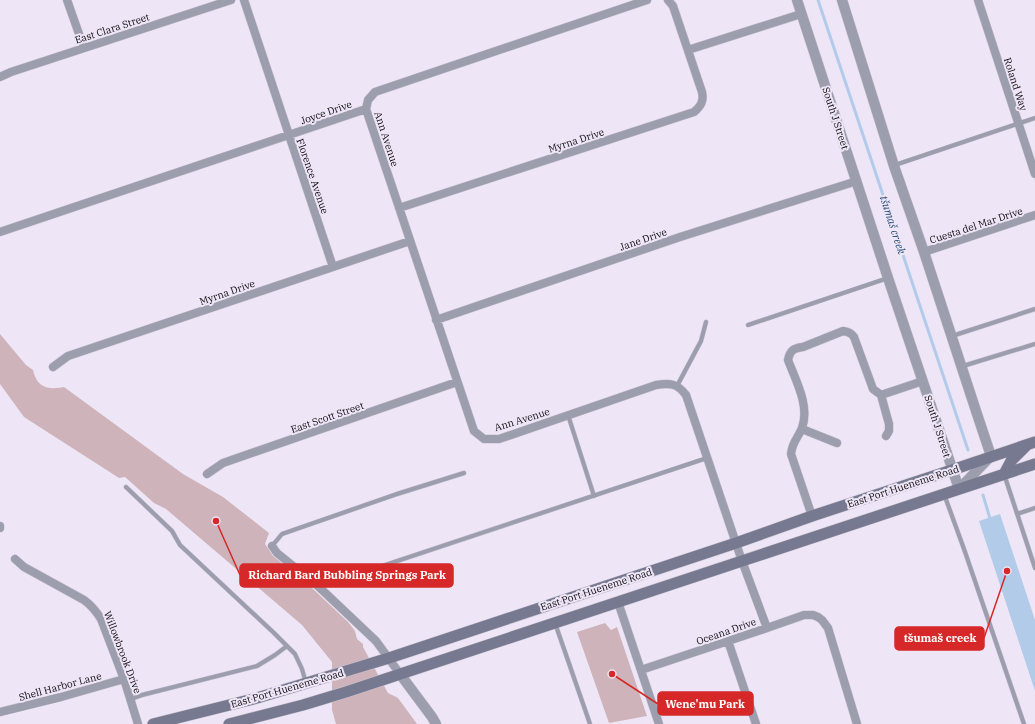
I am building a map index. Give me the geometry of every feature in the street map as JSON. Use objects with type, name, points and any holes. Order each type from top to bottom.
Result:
[{"type":"main road","name":"East Port Hueneme Road","points":[[153,724],[257,698],[389,658],[1032,443]]},
{"type":"main road","points":[[1004,474],[1012,461],[1032,443]]},
{"type":"main road","name":"East Port Hueneme Road","points":[[229,724],[346,692],[1035,464]]},
{"type":"street","points":[[67,0],[84,48]]},
{"type":"street","name":"Florence Avenue","points":[[244,0],[333,267]]},
{"type":"street","name":"Joyce Drive","points":[[0,232],[366,109],[368,100],[375,92],[647,0]]},
{"type":"street","points":[[668,0],[673,6],[688,50],[802,14]]},
{"type":"street","name":"South J Street","points":[[797,0],[959,489]]},
{"type":"street","points":[[842,0],[894,166],[991,456],[959,489]]},
{"type":"street","name":"Roland Way","points":[[978,0],[1035,174]]},
{"type":"street","name":"East Clara Street","points":[[0,77],[11,72],[226,1]]},
{"type":"street","name":"Myrna Drive","points":[[399,208],[694,112],[699,108],[703,96],[688,50]]},
{"type":"street","name":"Ann Avenue","points":[[366,109],[474,431],[484,439],[499,439],[656,385],[667,383],[677,386]]},
{"type":"street","name":"Jane Drive","points":[[436,320],[680,237],[857,181]]},
{"type":"street","name":"Cuesta del Mar Drive","points":[[924,252],[1035,215]]},
{"type":"street","name":"Myrna Drive","points":[[53,367],[68,356],[410,241]]},
{"type":"street","points":[[812,516],[791,454],[794,442],[802,429],[804,416],[804,403],[788,360],[789,354],[792,350],[844,331],[852,334],[873,388],[881,394],[889,424],[889,431],[886,436]]},
{"type":"street","points":[[881,394],[923,381]]},
{"type":"street","name":"East Scott Street","points":[[207,474],[223,463],[457,382]]},
{"type":"street","points":[[677,386],[681,388],[686,395],[742,561],[767,628]]},
{"type":"street","points":[[802,429],[837,443]]},
{"type":"street","points":[[272,546],[277,553],[319,587],[376,641],[436,724]]},
{"type":"street","name":"Willowbrook Drive","points":[[15,559],[24,567],[84,600],[93,608],[101,619],[124,679],[138,724]]},
{"type":"street","points":[[618,602],[659,724]]},
{"type":"street","name":"Oceana Drive","points":[[641,670],[804,615],[813,615],[822,620],[828,628],[858,724]]},
{"type":"street","points":[[728,641],[756,724]]},
{"type":"street","name":"Shell Harbor Lane","points":[[0,712],[124,679]]},
{"type":"lane","points":[[894,166],[1035,118]]},
{"type":"lane","points":[[748,325],[888,278]]},
{"type":"lane","points":[[951,337],[1035,309]]},
{"type":"lane","points":[[677,386],[701,341],[706,322]]},
{"type":"lane","points":[[961,367],[1035,344]]},
{"type":"lane","points":[[568,415],[594,496]]},
{"type":"lane","points":[[319,587],[707,458]]},
{"type":"lane","points":[[272,546],[282,534],[397,494],[464,473]]},
{"type":"lane","points":[[1004,474],[1035,568]]},
{"type":"lane","points":[[126,487],[172,531],[180,545],[295,654],[302,669],[306,683]]},
{"type":"lane","points":[[944,494],[1024,724]]},
{"type":"lane","points":[[1017,514],[1035,508]]},
{"type":"lane","points":[[555,623],[590,724]]},
{"type":"lane","points":[[131,699],[257,666],[287,646]]},
{"type":"shaded area","points":[[0,334],[26,365],[33,370],[37,381],[40,384],[48,388],[64,387],[183,474],[223,497],[269,533],[265,544],[273,556],[311,587],[348,622],[355,631],[357,639],[363,644],[363,647],[388,693],[398,698],[417,724],[336,724],[332,710],[332,662],[302,625],[166,509],[154,503],[125,477],[119,478],[24,417],[0,384]]},
{"type":"shaded area","points":[[605,623],[611,630],[617,627],[647,716],[609,723],[577,632]]},
{"type":"water","points":[[1000,514],[1035,620],[1035,691],[979,521]]},
{"type":"waterway","name":"tšumaš creek","points":[[818,0],[968,450]]},
{"type":"waterway","name":"tšumaš creek","points":[[983,495],[991,522]]},
{"type":"place","name":"Richard Bard Bubbling Springs Park","points":[[216,521]]},
{"type":"place","name":"tšumaš creek","points":[[1007,571]]},
{"type":"place","name":"Wene'mu Park","points":[[612,674]]}]
